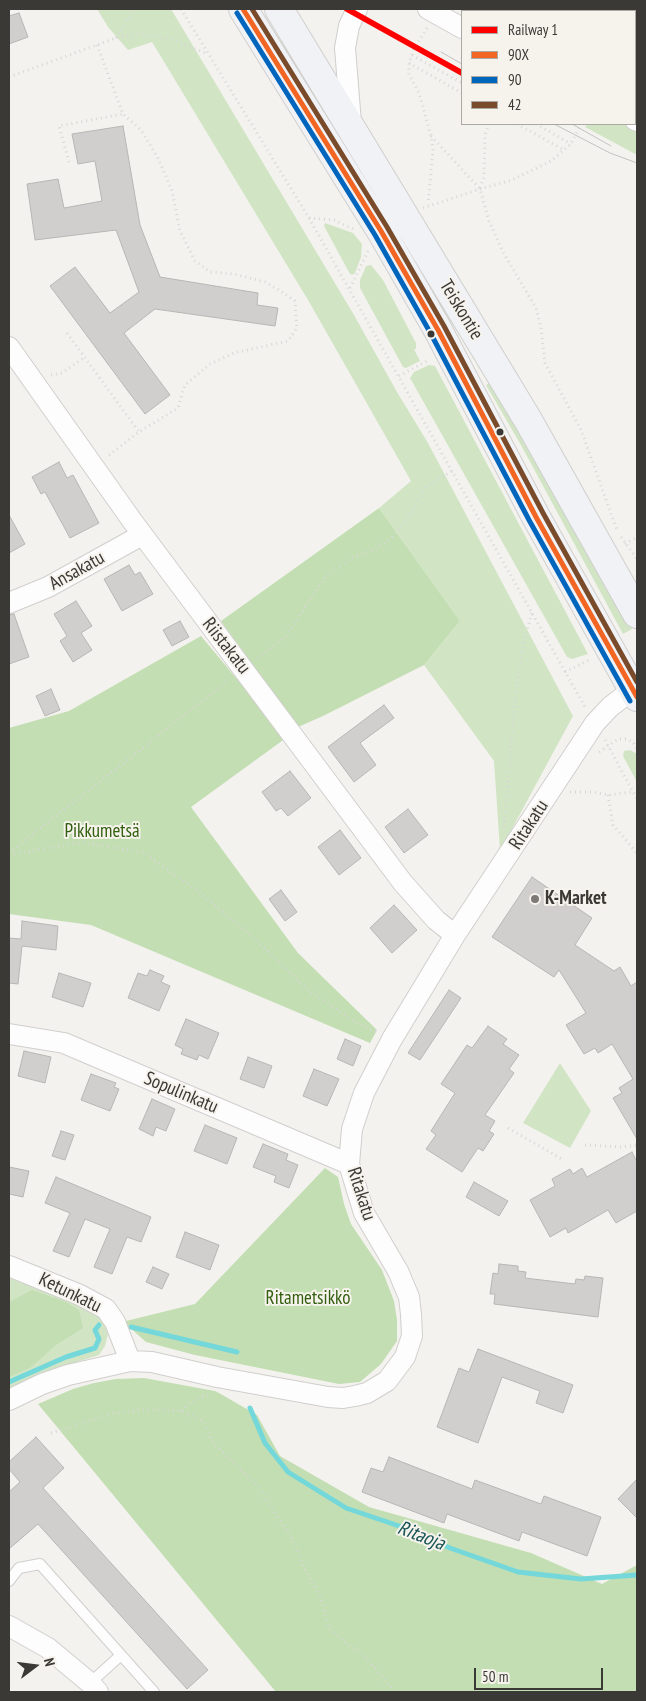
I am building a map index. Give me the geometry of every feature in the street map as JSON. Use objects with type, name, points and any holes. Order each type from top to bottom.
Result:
[{"type":"highway","name":"Teiskontie","points":[[243,9],[374,236],[438,330],[536,517],[636,691]]},
{"type":"highway","name":"Teiskontie","points":[[279,9],[352,128],[417,211],[528,420],[614,549],[637,614]]},
{"type":"highway","points":[[614,549],[622,569],[637,578]]},
{"type":"street","points":[[352,128],[345,48],[349,26],[357,9]]},
{"type":"street","points":[[432,12],[461,27]]},
{"type":"street","name":"Riistakatu","points":[[9,347],[142,535],[403,883],[436,920],[455,936]]},
{"type":"street","name":"Ansakatu","points":[[9,603],[48,588],[142,535]]},
{"type":"street","name":"Ritakatu","points":[[9,1400],[42,1384],[68,1375],[130,1361],[152,1362],[217,1377],[342,1398],[367,1392],[387,1381],[405,1358],[412,1336],[409,1297],[398,1271],[364,1213],[350,1164],[352,1129],[364,1093],[392,1039],[455,936],[595,723],[610,706],[636,691]]},
{"type":"street","name":"Sopulinkatu","points":[[9,1034],[64,1044],[350,1164]]},
{"type":"street","name":"Ketunkatu","points":[[9,1266],[80,1295],[106,1309],[116,1322],[130,1361]]},
{"type":"street","points":[[9,1626],[48,1648],[94,1688]]},
{"type":"lane","points":[[9,1581],[19,1568],[40,1564],[154,1692]]},
{"type":"lane","points":[[94,1688],[121,1655]]},
{"type":"path","points":[[116,38],[135,9]]},
{"type":"path","points":[[181,9],[309,218],[587,710]]},
{"type":"path","points":[[417,211],[433,150],[419,93],[409,74],[409,63],[432,12]]},
{"type":"path","points":[[9,77],[116,38],[135,34],[168,38],[209,54]]},
{"type":"path","points":[[94,466],[139,432],[178,408],[185,385],[210,364],[234,353],[288,340],[297,328],[295,301],[279,290],[265,282],[234,274],[210,272],[195,261],[180,232],[172,190],[159,160],[140,130],[123,114],[97,45]]},
{"type":"path","points":[[412,56],[461,82]]},
{"type":"path","points":[[409,63],[461,92]]},
{"type":"path","points":[[69,162],[60,126],[123,114]]},
{"type":"path","points":[[480,189],[484,177],[485,135],[489,125]]},
{"type":"path","points":[[519,125],[564,150]]},
{"type":"path","points":[[538,125],[571,144]]},
{"type":"path","points":[[417,211],[512,180],[551,161],[571,144],[580,125]]},
{"type":"path","points":[[431,136],[480,189],[488,221],[503,252],[536,308],[541,327],[545,363],[581,430],[617,529],[614,549]]},
{"type":"path","points":[[309,218],[334,220],[352,229],[374,236],[369,251],[350,289]]},
{"type":"path","points":[[67,332],[139,432]]},
{"type":"path","points":[[399,376],[430,359],[426,353]]},
{"type":"path","points":[[26,371],[56,375],[85,357]]},
{"type":"path","points":[[614,549],[637,537]]},
{"type":"path","points":[[614,549],[637,559]]},
{"type":"path","points":[[512,850],[504,829],[515,701],[524,640],[532,613]]},
{"type":"path","points":[[596,755],[618,739],[627,739],[633,742],[637,749]]},
{"type":"path","points":[[608,746],[637,799]]},
{"type":"path","points":[[572,785],[567,792],[593,792],[608,795],[633,792]]},
{"type":"path","points":[[608,795],[613,825],[637,853]]},
{"type":"path","points":[[9,855],[82,842],[144,853],[198,891],[258,942],[308,990],[357,1023],[392,1039]]},
{"type":"path","points":[[508,1128],[562,1159]]},
{"type":"path","points":[[585,1145],[621,1147],[637,1145]]},
{"type":"path","points":[[182,1411],[189,1403],[215,1391],[217,1377]]},
{"type":"path","points":[[51,1433],[110,1414],[140,1410],[182,1411],[203,1422],[213,1444],[257,1485],[293,1540],[305,1569],[321,1598],[329,1628],[361,1652],[395,1692]]},
{"type":"green space","points":[[97,9],[171,9],[354,315],[428,443],[573,716],[500,851],[494,761],[424,665],[460,621],[379,508],[411,481],[308,300],[152,42],[128,50],[108,27]]},
{"type":"green space","points":[[586,125],[627,125],[637,131],[637,155],[585,127]]},
{"type":"green space","points":[[325,223],[353,233],[362,244],[361,257],[355,273],[352,275],[324,226]]},
{"type":"green space","points":[[371,265],[383,280],[416,343],[416,349],[414,349],[420,361],[406,368],[403,367],[360,288],[360,280],[366,266]]},
{"type":"green space","points":[[429,365],[435,366],[588,654],[572,659],[567,657],[410,378],[414,372]]},
{"type":"green space","points":[[491,382],[632,629],[623,634],[522,447],[486,385]]},
{"type":"green space","points":[[379,508],[460,621],[424,665],[298,727],[221,621]]},
{"type":"green space","name":"Pikkumetsä","points":[[201,636],[286,738],[191,807],[298,953],[377,1030],[370,1043],[91,925],[9,914],[9,728],[69,711]]},
{"type":"green space","points":[[630,750],[637,754],[637,782],[623,756],[624,751]]},
{"type":"green space","points":[[560,1063],[591,1111],[570,1148],[523,1123]]},
{"type":"green space","name":"Ritametsikkö","points":[[325,1168],[338,1177],[351,1224],[382,1270],[394,1301],[397,1320],[397,1341],[381,1364],[360,1382],[339,1384],[195,1355],[146,1342],[128,1326],[126,1321],[195,1304]]},
{"type":"green space","points":[[9,1275],[32,1282],[101,1316],[108,1334],[105,1346],[99,1355],[52,1370],[9,1389]]},
{"type":"green space","points":[[32,1290],[66,1302],[79,1310],[83,1328],[56,1345],[30,1368],[9,1377],[9,1302]]},
{"type":"green space","points":[[144,1378],[219,1393],[257,1415],[280,1456],[369,1507],[531,1553],[602,1584],[637,1565],[637,1692],[276,1692],[38,1404],[73,1389],[94,1383],[116,1379]]},
{"type":"building","points":[[19,13],[28,37],[9,44],[9,16]]},
{"type":"building","points":[[123,126],[140,225],[160,277],[258,293],[257,305],[278,308],[275,326],[155,309],[124,333],[170,395],[145,414],[50,286],[75,267],[110,313],[139,292],[116,230],[35,240],[27,184],[58,179],[64,208],[102,201],[95,161],[78,164],[72,134]]},
{"type":"building","points":[[59,462],[67,478],[73,475],[99,523],[70,538],[45,492],[41,494],[32,477]]},
{"type":"building","points":[[9,515],[25,544],[9,553]]},
{"type":"building","points":[[129,565],[135,575],[140,572],[153,594],[122,611],[104,579]]},
{"type":"building","points":[[76,601],[92,626],[81,633],[92,650],[73,662],[60,641],[67,636],[54,614]]},
{"type":"building","points":[[14,614],[29,657],[9,664],[9,615]]},
{"type":"building","points":[[180,621],[189,637],[172,646],[163,630]]},
{"type":"building","points":[[51,689],[60,710],[45,716],[36,696]]},
{"type":"building","points":[[384,705],[394,718],[360,743],[376,765],[354,782],[328,747]]},
{"type":"building","points":[[290,771],[311,798],[288,816],[281,808],[276,811],[262,792]]},
{"type":"building","points":[[408,809],[428,835],[404,853],[385,827]]},
{"type":"building","points":[[340,830],[361,858],[339,875],[318,847]]},
{"type":"building","points":[[532,877],[592,918],[575,945],[614,971],[620,967],[631,986],[637,982],[637,1139],[613,1098],[622,1093],[619,1088],[633,1079],[612,1044],[598,1053],[595,1048],[584,1054],[566,1025],[586,1013],[559,970],[554,977],[492,937]]},
{"type":"building","points":[[281,890],[297,912],[285,921],[269,899]]},
{"type":"building","points":[[394,905],[417,930],[392,953],[370,928]]},
{"type":"building","points":[[22,921],[58,926],[56,950],[22,946],[18,984],[9,983],[9,938],[21,939]]},
{"type":"building","points":[[150,970],[164,976],[161,982],[170,986],[159,1011],[128,998],[138,973],[147,976]]},
{"type":"building","points":[[59,973],[91,983],[83,1007],[52,997]]},
{"type":"building","points":[[449,990],[461,998],[420,1060],[408,1053]]},
{"type":"building","points":[[186,1019],[219,1033],[208,1059],[199,1055],[197,1060],[181,1054],[183,1049],[175,1045]]},
{"type":"building","points":[[488,1026],[507,1039],[503,1044],[519,1055],[509,1069],[514,1073],[485,1115],[495,1121],[489,1131],[494,1134],[483,1151],[478,1148],[462,1172],[426,1149],[436,1135],[431,1131],[455,1093],[441,1084],[467,1045],[472,1048]]},
{"type":"building","points":[[345,1039],[361,1046],[353,1066],[337,1059]]},
{"type":"building","points":[[24,1051],[51,1057],[45,1083],[18,1076]]},
{"type":"building","points":[[248,1057],[272,1066],[264,1088],[240,1079]]},
{"type":"building","points":[[314,1069],[339,1079],[327,1106],[303,1096]]},
{"type":"building","points":[[91,1074],[116,1083],[114,1087],[119,1089],[110,1111],[81,1100]]},
{"type":"building","points":[[152,1099],[175,1109],[166,1131],[156,1127],[153,1136],[139,1129]]},
{"type":"building","points":[[205,1125],[237,1138],[227,1164],[194,1151]]},
{"type":"building","points":[[61,1131],[74,1135],[65,1160],[52,1156]]},
{"type":"building","points":[[263,1144],[288,1154],[286,1160],[298,1165],[289,1188],[274,1182],[276,1176],[253,1167]]},
{"type":"building","points":[[632,1152],[637,1162],[637,1211],[616,1223],[608,1210],[568,1233],[566,1228],[550,1237],[530,1200],[555,1186],[552,1179],[570,1169],[573,1174],[582,1168],[587,1177]]},
{"type":"building","points":[[9,1167],[29,1171],[23,1197],[9,1194]]},
{"type":"building","points":[[56,1177],[151,1217],[141,1242],[127,1237],[112,1274],[94,1267],[110,1229],[85,1219],[69,1257],[53,1251],[70,1213],[45,1203]]},
{"type":"building","points":[[474,1182],[508,1201],[499,1216],[466,1197]]},
{"type":"building","points":[[185,1232],[219,1245],[210,1270],[176,1257]]},
{"type":"building","points":[[499,1264],[518,1266],[518,1271],[526,1272],[525,1278],[575,1284],[576,1279],[584,1280],[585,1276],[603,1278],[598,1317],[494,1304],[495,1294],[490,1294],[493,1273],[498,1274]]},
{"type":"building","points":[[153,1267],[169,1274],[162,1289],[146,1282]]},
{"type":"building","points":[[478,1349],[573,1385],[563,1413],[536,1403],[540,1391],[502,1377],[478,1443],[437,1427],[459,1368],[469,1372]]},
{"type":"building","points":[[36,1437],[64,1468],[43,1488],[208,1670],[187,1689],[38,1524],[9,1549],[9,1492],[20,1482],[9,1469],[9,1462]]},
{"type":"building","points":[[389,1457],[472,1489],[475,1480],[541,1504],[544,1496],[601,1517],[587,1556],[522,1532],[519,1541],[447,1514],[444,1523],[362,1492],[371,1468],[383,1472]]},
{"type":"building","points":[[637,1479],[637,1518],[618,1499]]},
{"type":"waterway","points":[[9,1382],[66,1357],[95,1348],[99,1339],[95,1330],[99,1325]]},
{"type":"waterway","points":[[131,1327],[237,1352]]},
{"type":"waterway","name":"Ritaoja","points":[[250,1408],[265,1443],[288,1472],[346,1508],[399,1526],[450,1548],[518,1572],[581,1579],[637,1575]]},
{"type":"tram line","points":[[441,52],[461,63]]},
{"type":"tram line","points":[[556,125],[610,153],[637,163]]},
{"type":"tram line","points":[[574,125],[611,146]]},
{"type":"rail line","name":"1","points":[[347,9],[461,72]]},
{"type":"transit line","name":"90X","points":[[243,9],[381,231],[438,330],[536,517],[637,697]]},
{"type":"transit line","name":"42","points":[[252,9],[387,227],[444,326],[543,513],[637,682]]},
{"type":"transit line","name":"90","points":[[237,13],[375,235],[431,334],[529,520],[630,701]]},
{"type":"place","name":"K-Market","points":[[535,899]]}]
